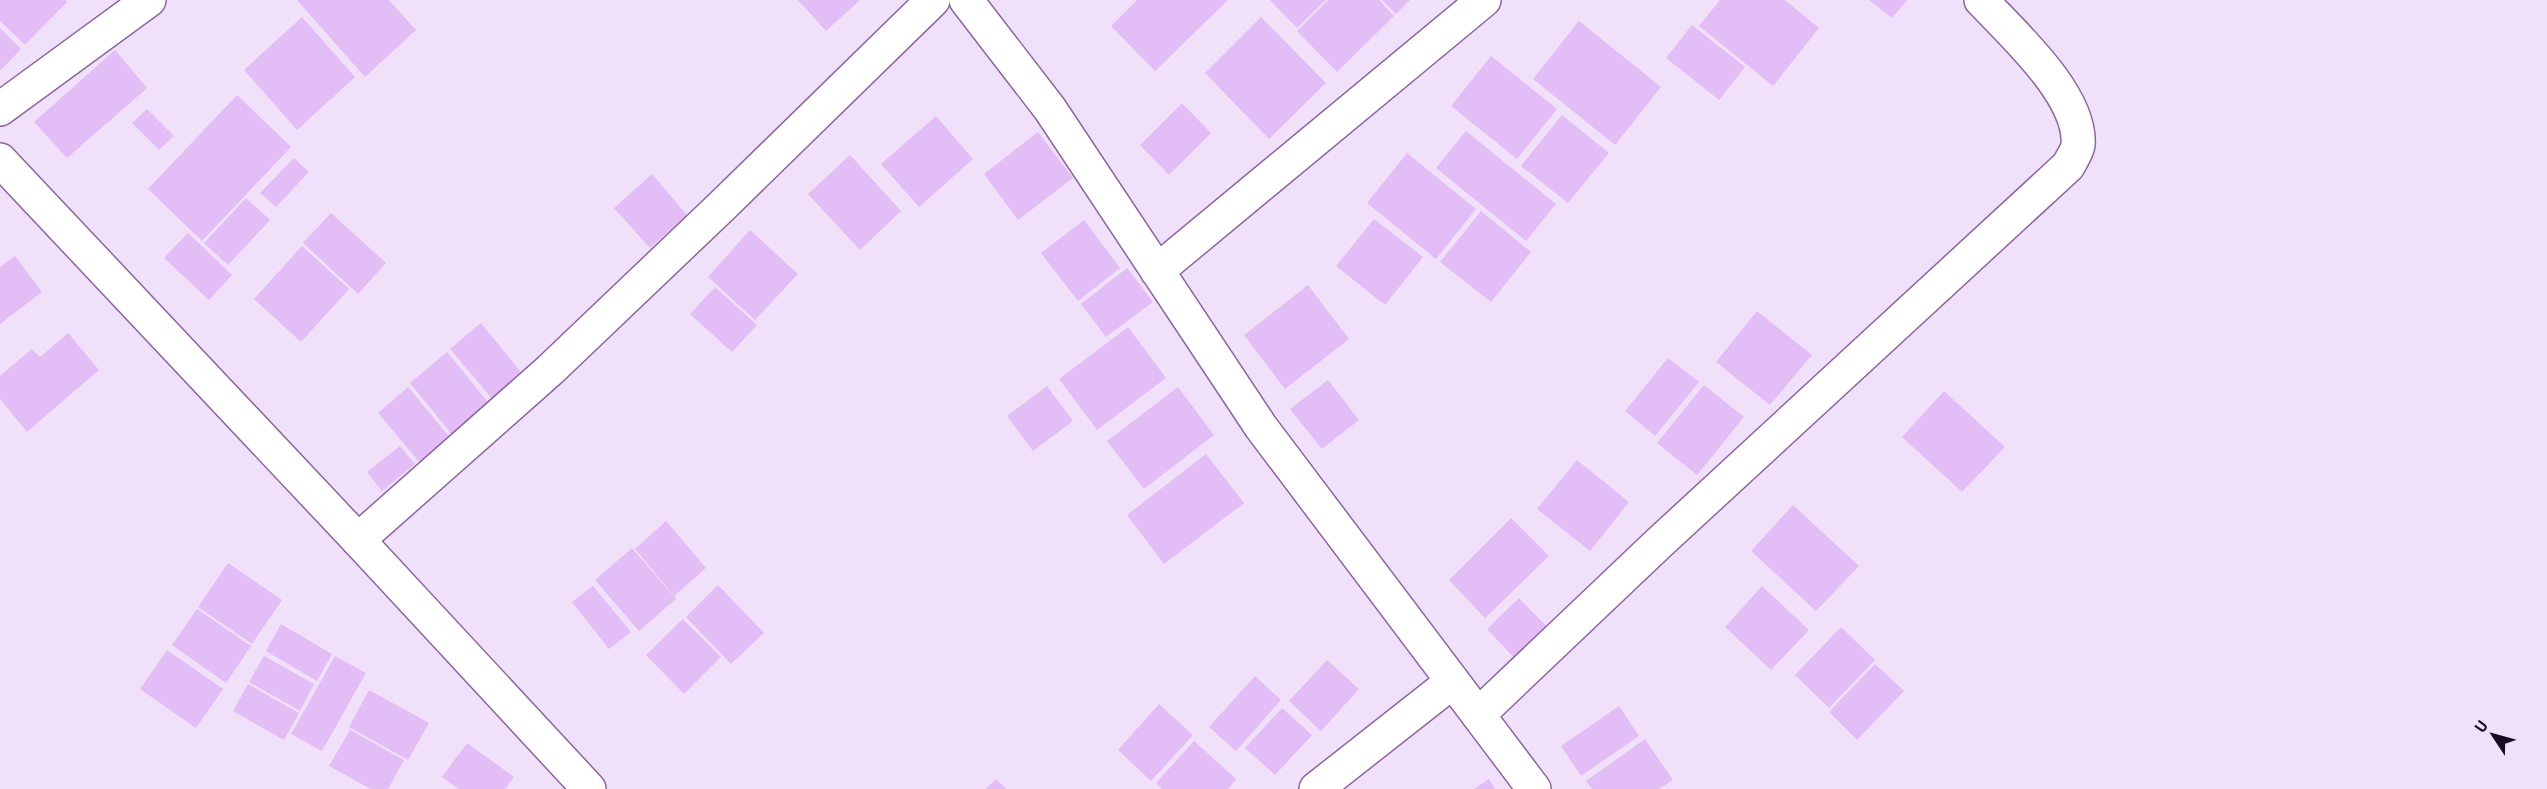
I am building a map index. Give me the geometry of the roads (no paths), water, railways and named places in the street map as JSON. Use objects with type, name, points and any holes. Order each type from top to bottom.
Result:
[{"type":"street","points":[[0,109],[149,0]]},
{"type":"street","points":[[358,540],[550,370],[933,0]]},
{"type":"street","points":[[966,0],[1050,109],[1261,426],[1534,789]]},
{"type":"street","points":[[1157,271],[1484,0]]},
{"type":"street","points":[[1478,715],[1659,543],[2068,166],[2078,146],[2073,116],[2058,85],[1981,0]]},
{"type":"street","points":[[0,160],[589,789]]},
{"type":"street","points":[[1316,789],[1452,682]]}]
